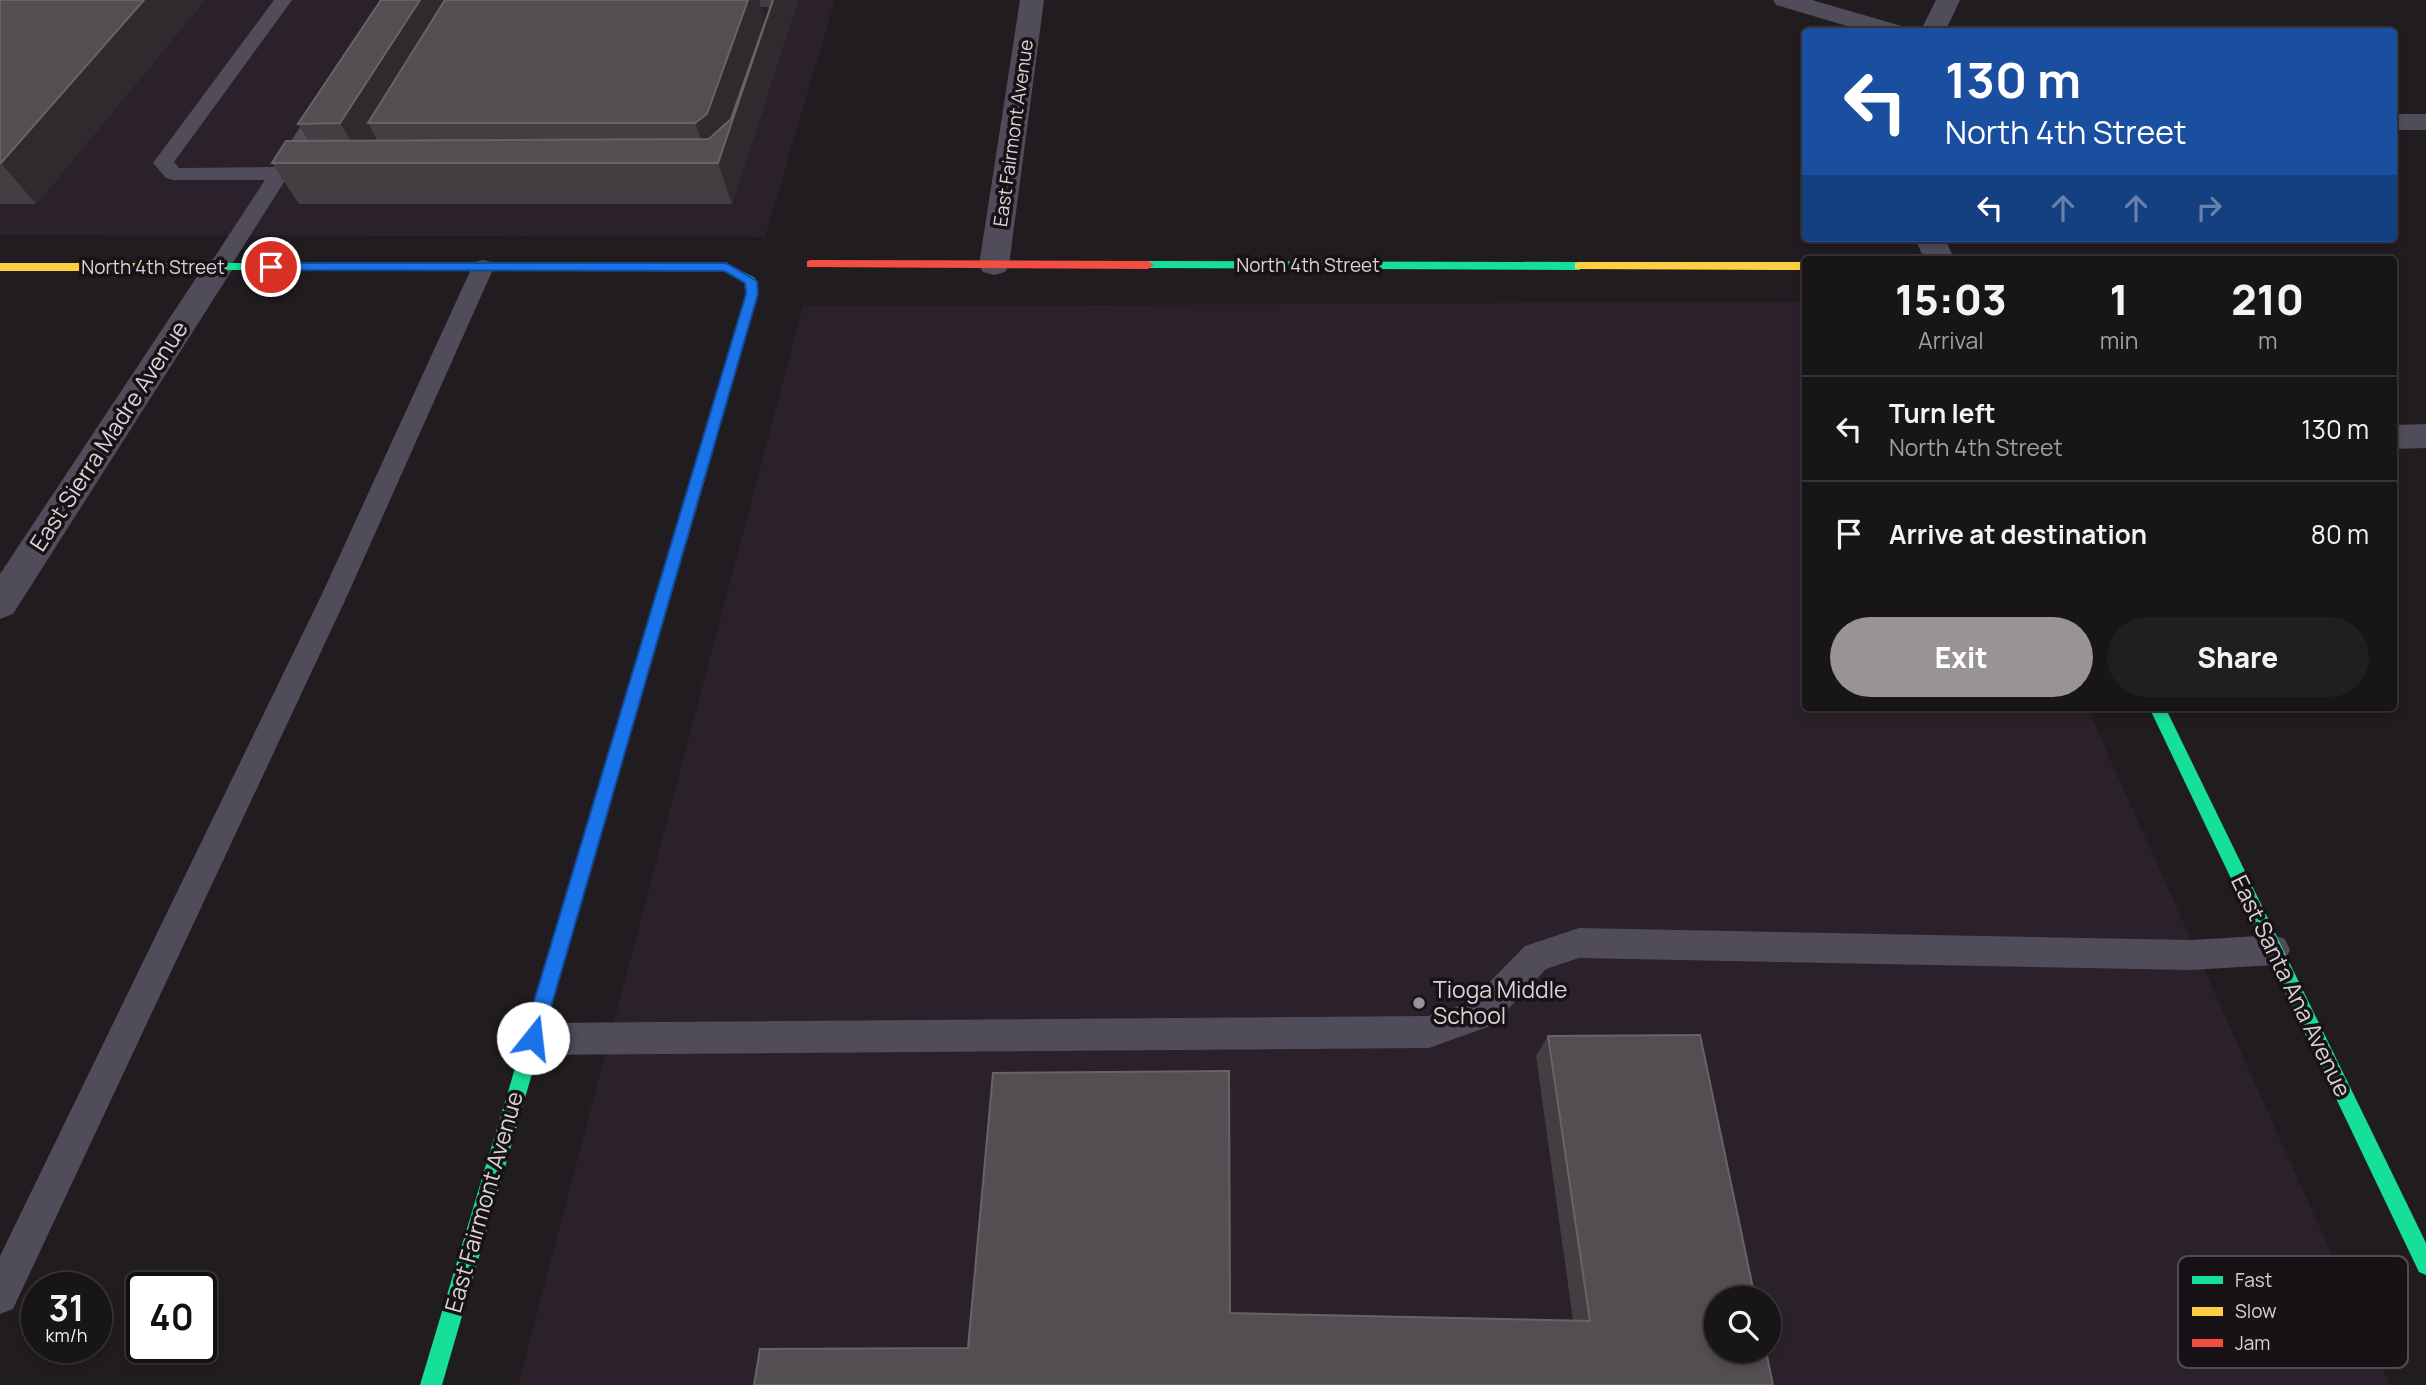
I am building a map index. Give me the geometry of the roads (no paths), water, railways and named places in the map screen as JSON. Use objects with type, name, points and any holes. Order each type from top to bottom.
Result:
[{"type":"street","name":"East Fairmont Avenue","points":[[994,265],[1032,0]]},
{"type":"street","points":[[1786,0],[1882,28]]},
{"type":"street","points":[[1934,28],[1948,0]]},
{"type":"street","points":[[2397,122],[2426,122]]},
{"type":"street","name":"North 4th Street","points":[[811,264],[1802,266]]},
{"type":"street","name":"North 4th Street","points":[[0,267],[726,267]]},
{"type":"street","name":"East Sierra Madre Avenue","points":[[0,604],[219,267]]},
{"type":"street","name":"East Fairmont Avenue","points":[[431,1385],[752,294],[751,281],[726,267]]},
{"type":"street","points":[[2397,437],[2426,436]]},
{"type":"street","name":"East Santa Ana Avenue","points":[[2159,711],[2426,1265]]},
{"type":"lane","points":[[284,0],[163,163],[173,174],[334,173]]},
{"type":"lane","points":[[219,267],[340,80]]},
{"type":"lane","points":[[0,1296],[335,594],[483,267]]},
{"type":"lane","points":[[533,1038],[1429,1032],[1481,1014],[1536,957],[1579,943],[2190,955],[2274,950]]},
{"type":"place","name":"Tioga Middle School","points":[[1419,1003]]}]
